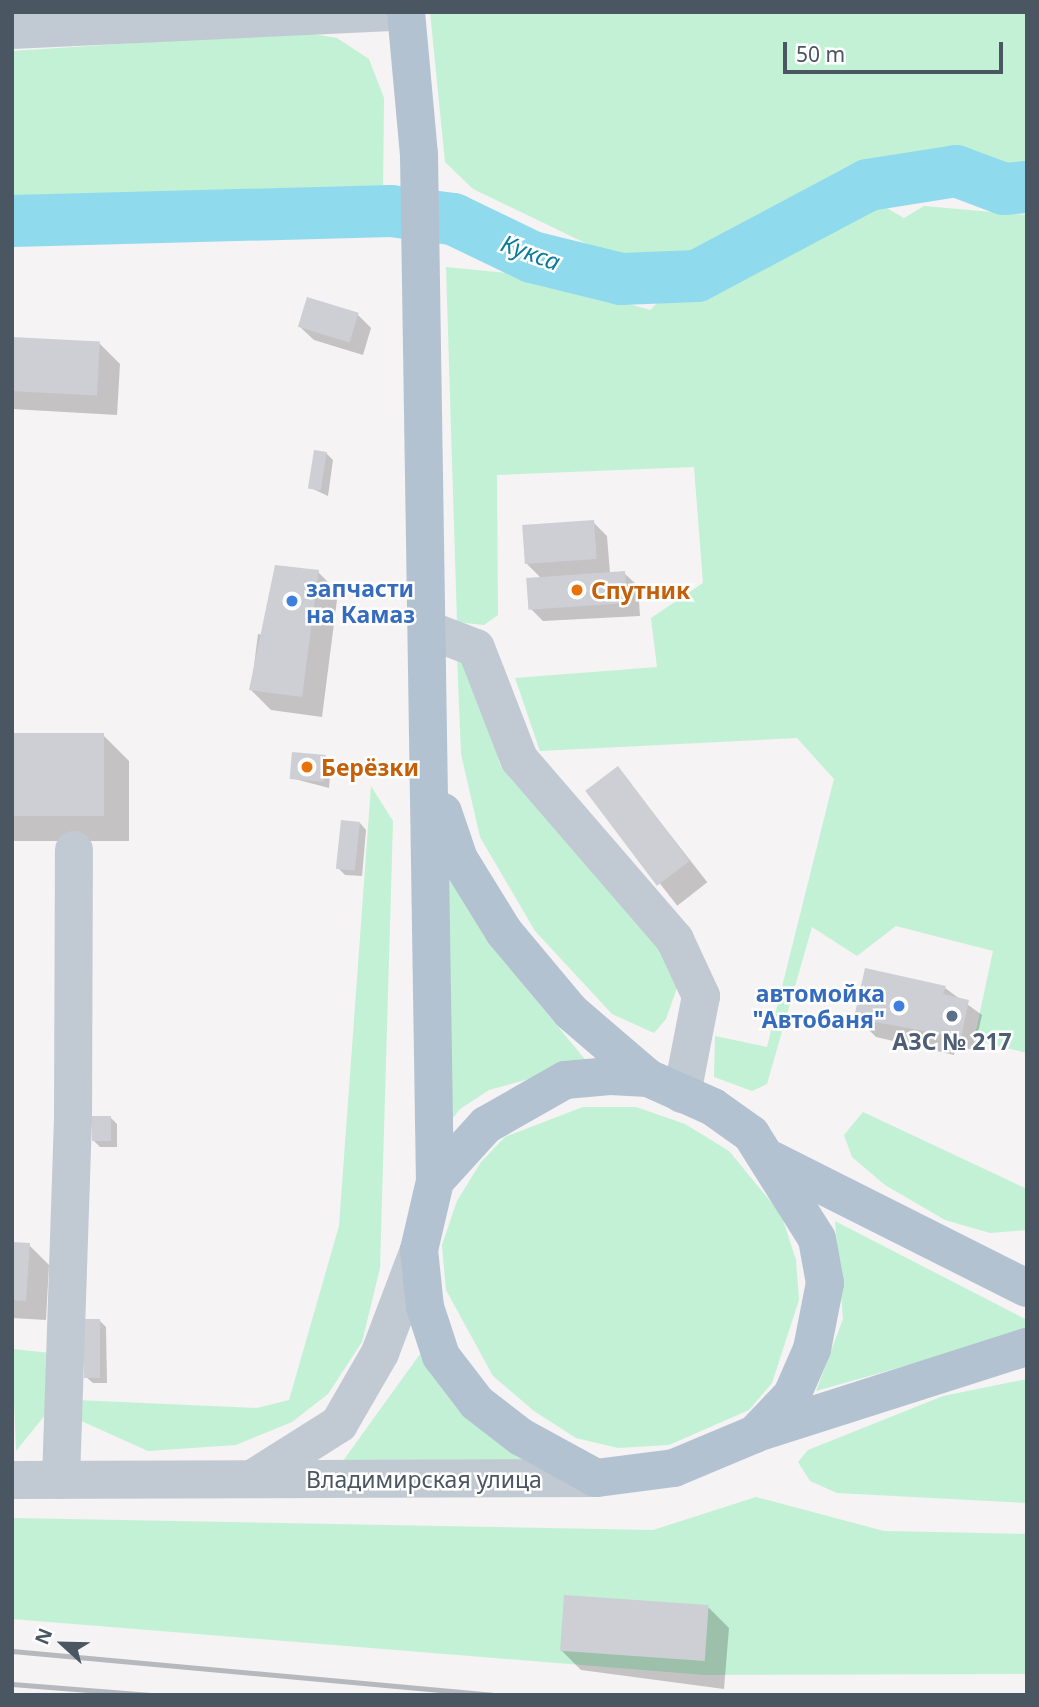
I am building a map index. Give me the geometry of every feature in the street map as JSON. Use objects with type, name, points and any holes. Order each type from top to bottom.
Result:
[{"type":"main road","points":[[406,12],[419,155],[433,780],[435,1181],[419,1250],[425,1307],[441,1356],[477,1403],[521,1437],[596,1478],[674,1468],[755,1434],[1027,1347]]},
{"type":"main road","points":[[433,780],[459,859],[504,932],[571,1012],[648,1078],[682,1094],[751,1134],[771,1160],[817,1239],[825,1283],[811,1349],[792,1395],[755,1434]]},
{"type":"main road","points":[[435,1181],[486,1125],[519,1101],[565,1080],[648,1078]]},
{"type":"main road","points":[[771,1160],[1027,1288]]},
{"type":"street","points":[[12,30],[392,12]]},
{"type":"street","points":[[429,630],[475,648],[519,759],[675,940],[701,996],[682,1094]]},
{"type":"street","points":[[61,1480],[73,1121],[74,850]]},
{"type":"street","name":"Владимирская улица","points":[[252,1479],[339,1424],[380,1353],[419,1250]]},
{"type":"street","name":"Владимирская улица","points":[[12,1480],[596,1478]]},
{"type":"green space","points":[[430,12],[1027,12],[1027,205],[953,183],[877,196],[699,293],[617,292],[612,256],[473,189],[445,162]]},
{"type":"green space","points":[[302,32],[337,38],[369,59],[384,98],[383,197],[310,206],[12,207],[12,51]]},
{"type":"green space","points":[[880,204],[904,218],[924,206],[1027,215],[1027,1053],[974,1040],[993,951],[896,926],[857,956],[812,927],[767,1084],[752,1091],[714,1077],[715,1036],[767,1047],[834,779],[797,738],[540,751],[515,678],[657,667],[651,618],[703,583],[694,467],[497,475],[498,615],[484,625],[457,622],[446,267],[529,275],[650,310],[659,301],[707,298]]},
{"type":"green space","points":[[457,656],[483,683],[500,765],[682,974],[666,1019],[654,1033],[612,1014],[535,931],[480,837],[461,754]]},
{"type":"green space","points":[[371,786],[393,821],[380,1268],[362,1342],[328,1394],[292,1422],[236,1445],[148,1451],[79,1420],[76,1400],[257,1408],[289,1400],[339,1226]]},
{"type":"green space","points":[[441,862],[493,948],[588,1063],[489,1090],[460,1109],[441,1133]]},
{"type":"green space","points":[[583,1107],[636,1107],[685,1124],[729,1151],[781,1214],[796,1260],[799,1300],[772,1383],[749,1410],[669,1445],[618,1448],[576,1438],[534,1411],[493,1376],[446,1290],[442,1245],[457,1201],[481,1162],[505,1137]]},
{"type":"green space","points":[[863,1112],[1027,1189],[1027,1230],[990,1233],[945,1220],[885,1185],[852,1157],[844,1135]]},
{"type":"green space","points":[[835,1221],[1027,1320],[1025,1332],[816,1391],[843,1319]]},
{"type":"green space","points":[[12,1349],[51,1353],[50,1409],[16,1451]]},
{"type":"green space","points":[[420,1354],[543,1473],[335,1472]]},
{"type":"green space","points":[[1027,1379],[1027,1503],[837,1493],[810,1481],[798,1462],[808,1450],[943,1396]]},
{"type":"green space","points":[[756,1497],[884,1531],[1027,1534],[1027,1674],[705,1675],[12,1619],[12,1518],[653,1530]]},
{"type":"building","points":[[307,297],[359,313],[350,342],[298,327]]},
{"type":"building","points":[[12,337],[100,342],[97,396],[12,391]]},
{"type":"building","points":[[314,450],[327,452],[321,491],[308,489]]},
{"type":"building","points":[[594,520],[597,559],[525,564],[522,525]]},
{"type":"building","name":"запчасти на Камаз","points":[[275,565],[319,570],[302,697],[249,690]]},
{"type":"building","name":"Спутник","points":[[625,571],[627,603],[528,610],[526,578]]},
{"type":"building","points":[[12,733],[104,733],[104,816],[12,816]]},
{"type":"building","name":"Берёзки","points":[[292,752],[326,755],[324,782],[290,779]]},
{"type":"building","points":[[618,766],[690,861],[657,886],[585,791]]},
{"type":"building","points":[[341,820],[360,822],[355,871],[336,869]]},
{"type":"building","name":"автомойка \"Автобаня\"","points":[[865,968],[946,986],[943,994],[969,1000],[961,1038],[854,1018]]},
{"type":"building","points":[[92,1116],[111,1116],[111,1141],[92,1141]]},
{"type":"building","points":[[12,1242],[30,1243],[26,1301],[12,1300]]},
{"type":"building","points":[[84,1319],[100,1319],[100,1378],[84,1378]]},
{"type":"building","points":[[564,1595],[709,1605],[705,1661],[560,1651]]},
{"type":"waterway","name":"Кукса","points":[[12,221],[391,211],[453,219],[532,257],[621,279],[697,276],[868,185],[956,171],[1004,189],[1027,187]]},
{"type":"railway","points":[[12,1651],[492,1695]]},
{"type":"railway","points":[[12,1684],[151,1695]]},
{"type":"place","name":"Спутник","points":[[577,590]]},
{"type":"place","name":"запчасти на Камаз","points":[[292,601]]},
{"type":"place","name":"Берёзки","points":[[307,767]]},
{"type":"place","name":"автомойка \"Автобаня\"","points":[[899,1006]]},
{"type":"place","name":"АЗС № 217","points":[[952,1016]]}]
